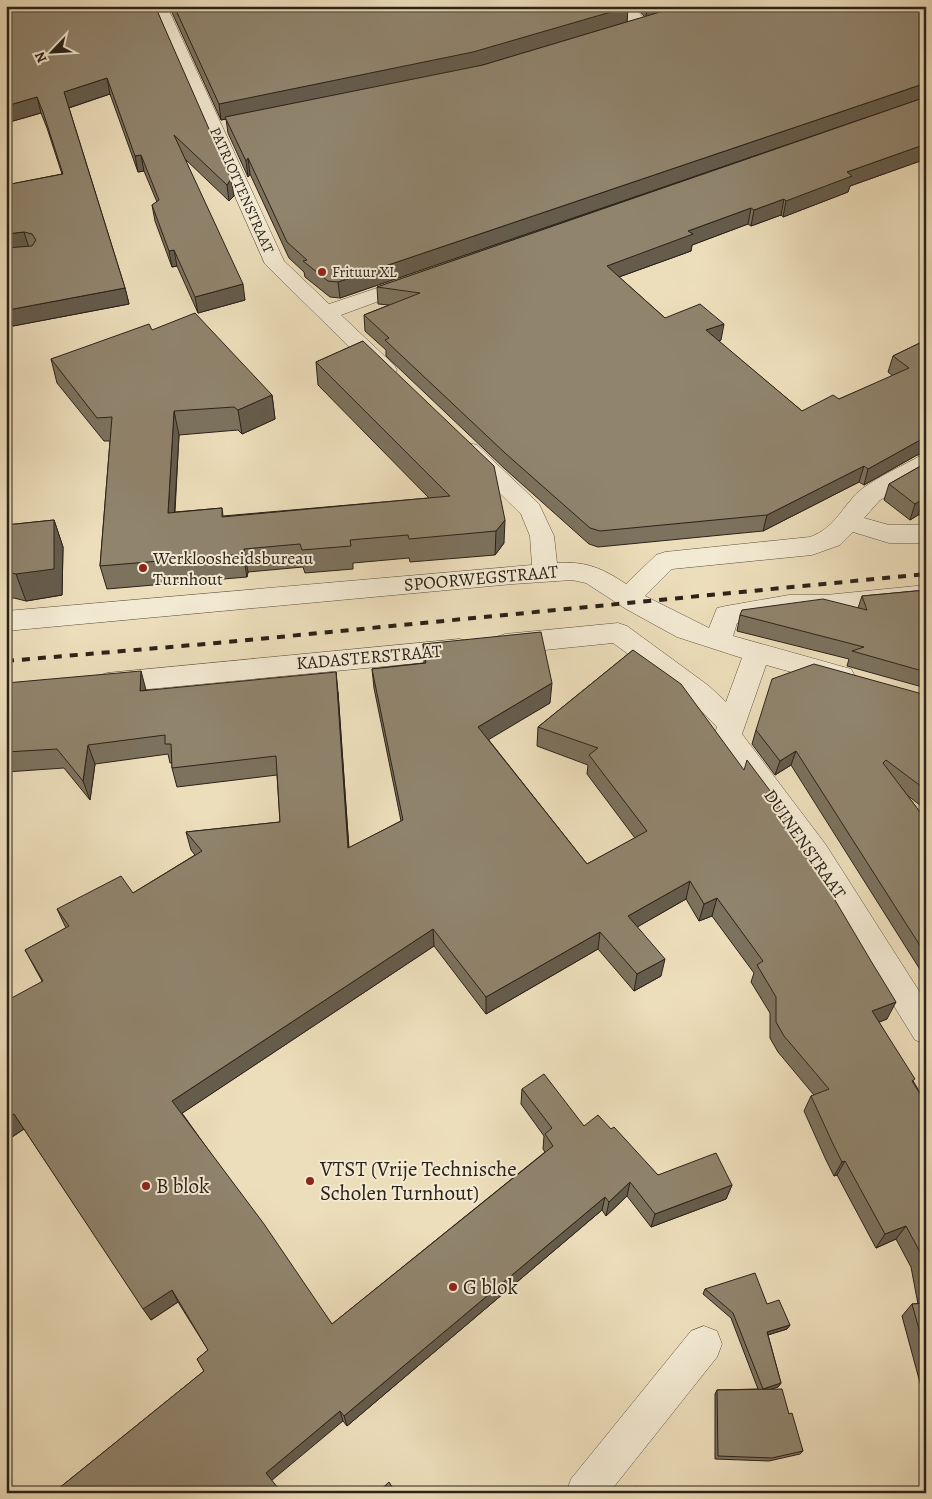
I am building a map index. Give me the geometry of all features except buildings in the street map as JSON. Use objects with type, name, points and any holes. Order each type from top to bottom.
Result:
[{"type":"street","name":"PATRIOTTENSTRAAT","points":[[159,6],[224,127],[275,264],[328,312],[402,386]]},
{"type":"street","points":[[623,6],[642,26]]},
{"type":"street","points":[[623,32],[660,20]]},
{"type":"street","points":[[328,312],[430,276]]},
{"type":"street","points":[[457,439],[531,510],[542,536],[545,573]]},
{"type":"street","points":[[628,597],[665,561],[812,546],[831,539],[849,522],[857,508],[872,494],[926,463]]},
{"type":"street","points":[[849,522],[889,534],[926,534]]},
{"type":"street","name":"SPOORWEGSTRAAT","points":[[6,622],[572,571],[594,575],[686,630],[718,642],[870,684]]},
{"type":"street","points":[[718,642],[726,615],[789,604],[826,604],[926,594]]},
{"type":"street","name":"KADASTERSTRAAT","points":[[85,685],[618,633],[700,693],[730,723]]},
{"type":"street","points":[[730,723],[757,653]]},
{"type":"street","name":"DUINENSTRAAT","points":[[730,723],[728,736],[816,854],[926,1030]]},
{"type":"street","points":[[585,1493],[704,1344]]},
{"type":"railway","points":[[6,661],[217,643],[926,574]]},
{"type":"place","name":"Frituur XL","points":[[322,272]]},
{"type":"place","name":"Werkloosheidsbureau Turnhout","points":[[143,568]]},
{"type":"place","name":"VTST (Vrije Technische Scholen Turnhout)","points":[[310,1181]]},
{"type":"place","name":"B blok","points":[[146,1186]]},
{"type":"place","name":"G blok","points":[[453,1287]]}]
